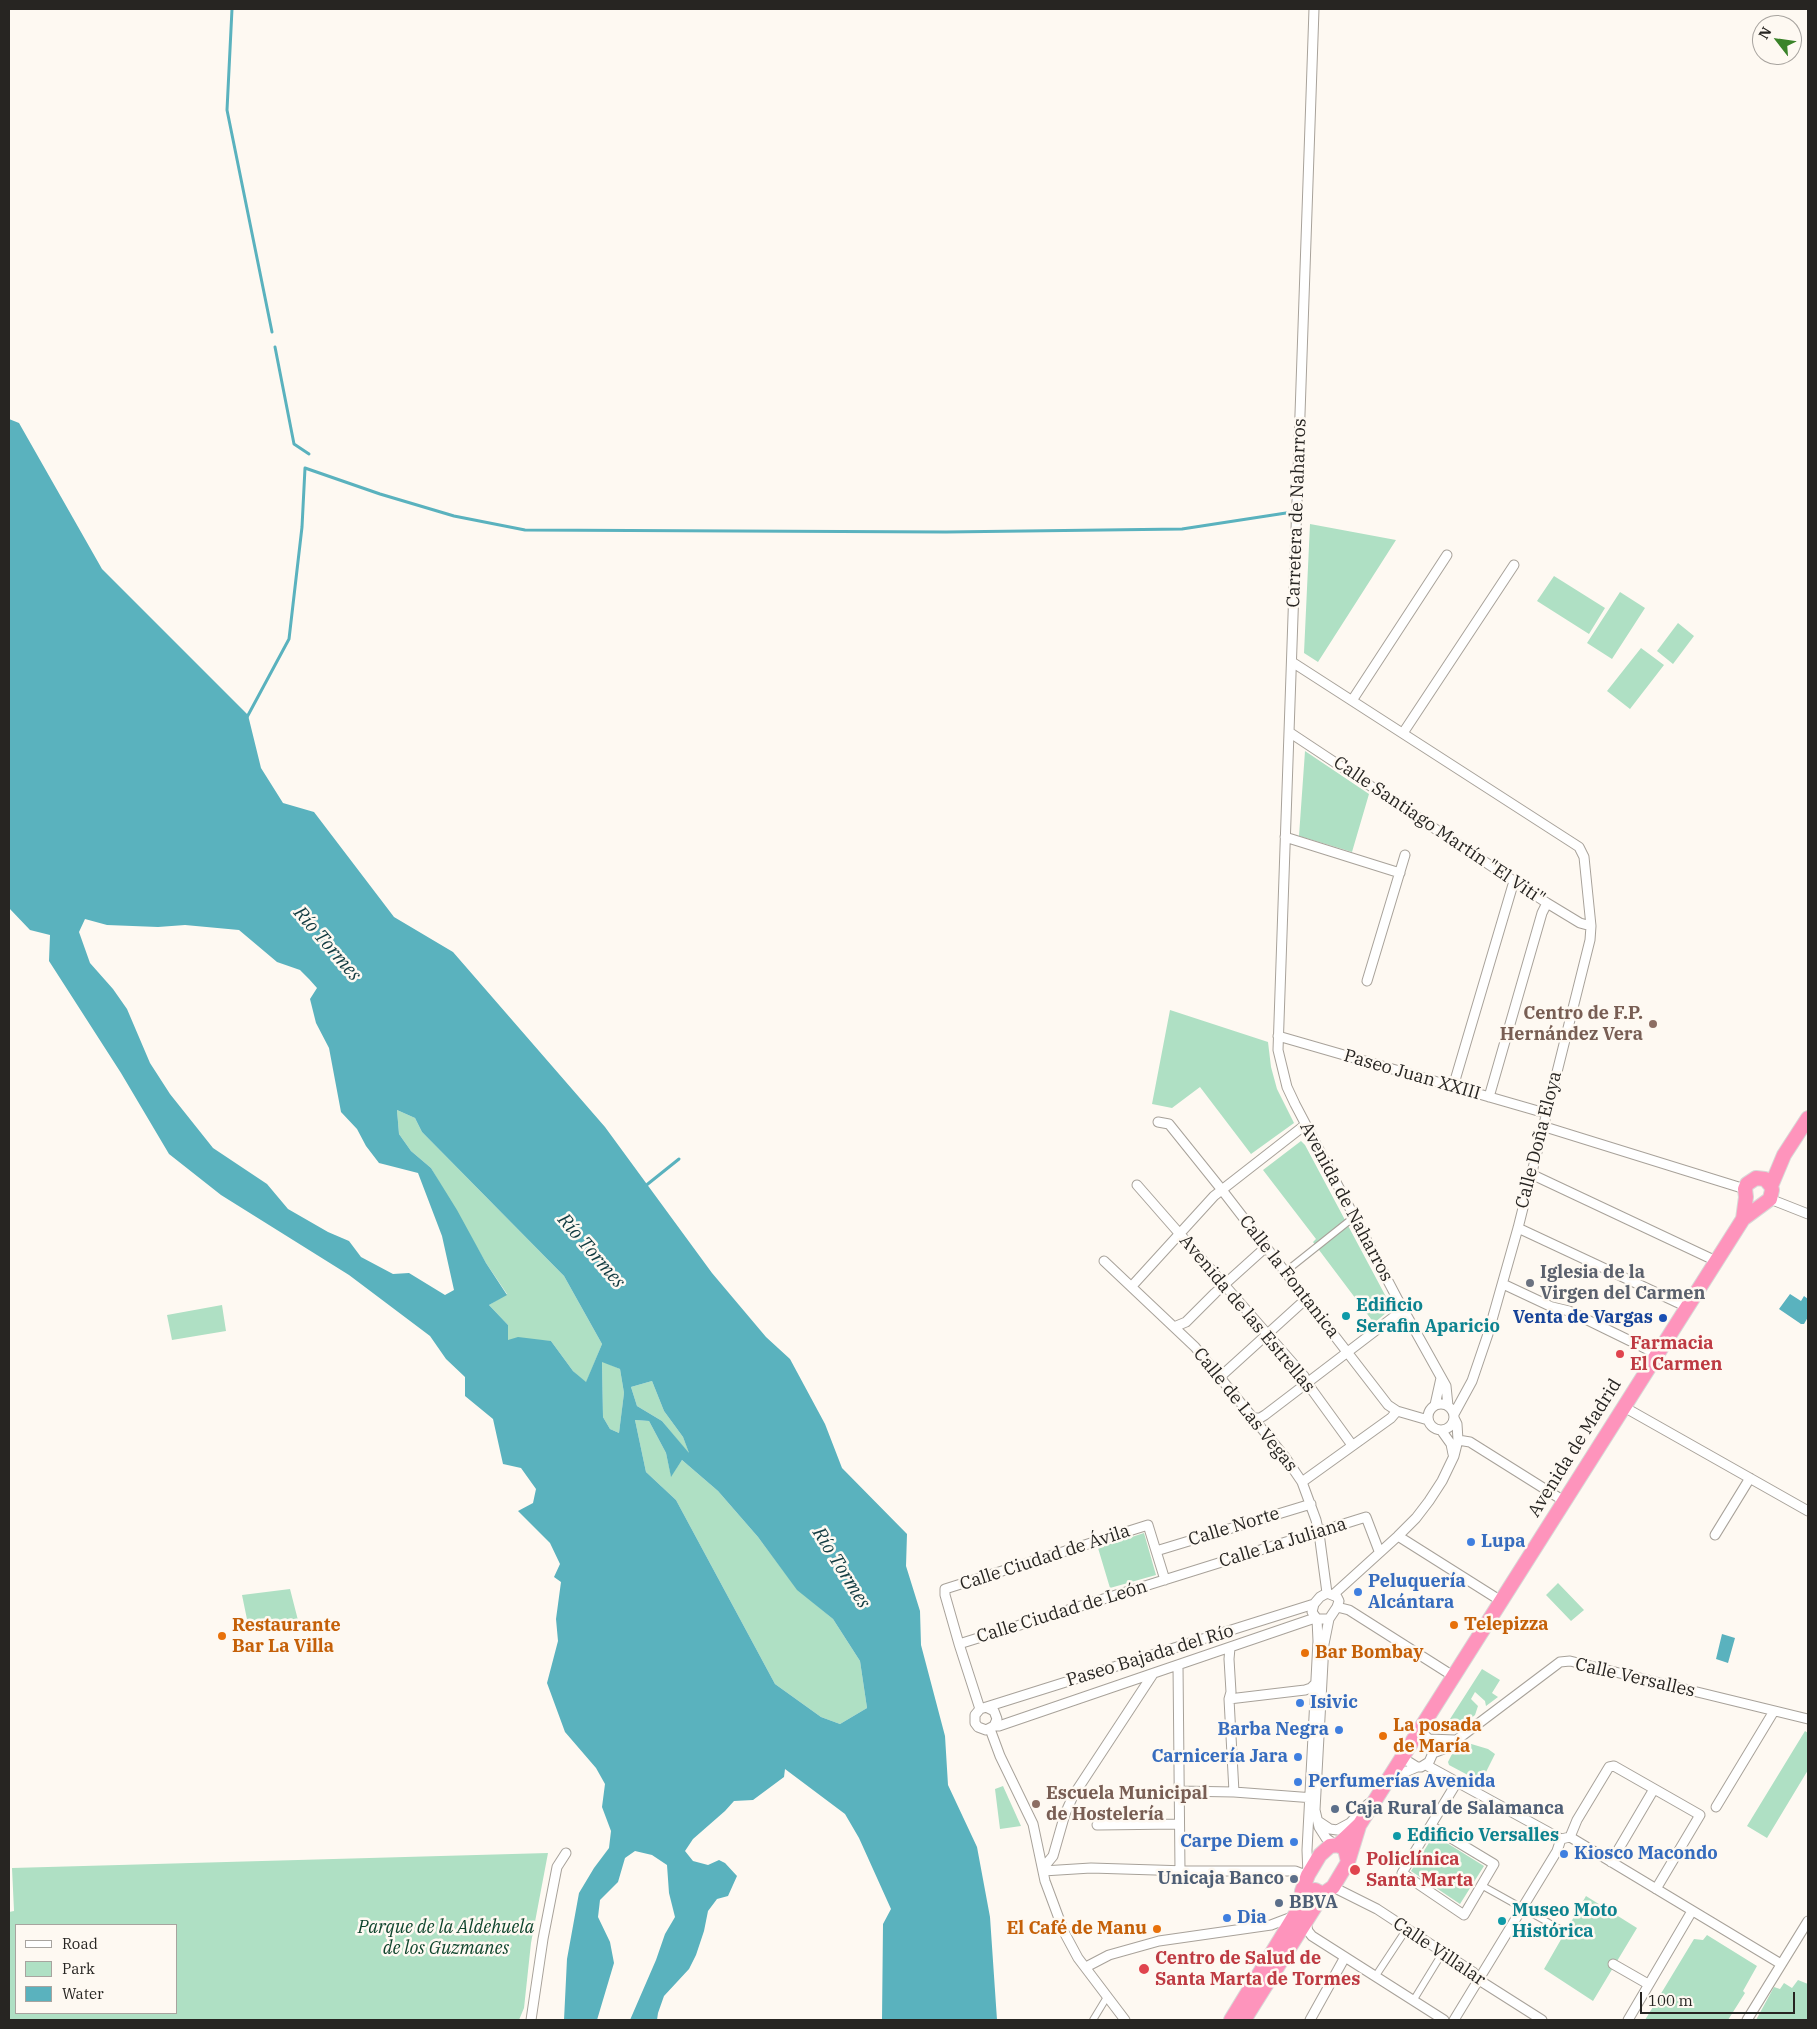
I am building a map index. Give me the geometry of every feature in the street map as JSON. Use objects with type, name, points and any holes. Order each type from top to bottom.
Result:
[{"type":"highway","points":[[1766,1192],[1751,1180],[1746,1193],[1752,1204],[1766,1192],[1784,1156],[1808,1118]]},
{"type":"highway","name":"Avenida de Madrid","points":[[1328,1891],[1348,1862],[1360,1824],[1386,1780],[1742,1219],[1766,1192]]},
{"type":"highway","name":"Avenida de Madrid","points":[[1742,1219],[1746,1193]]},
{"type":"highway","name":"Avenida de Madrid","points":[[1308,1877],[1326,1848],[1336,1844],[1360,1824]]},
{"type":"highway","points":[[1336,1844],[1345,1849],[1348,1862]]},
{"type":"highway","points":[[1308,1877],[1309,1886],[1328,1891]]},
{"type":"highway","points":[[1244,2020],[1300,1918],[1302,1890],[1308,1877]]},
{"type":"highway","points":[[1231,2020],[1300,1918],[1328,1891]]},
{"type":"street","name":"Carretera de Naharros","points":[[1278,1017],[1314,9]]},
{"type":"street","points":[[1353,699],[1446,555]]},
{"type":"street","points":[[1292,662],[1353,699],[1403,733],[1514,565]]},
{"type":"street","name":"Calle Santiago Martín \"El Viti\"","points":[[1289,732],[1547,903],[1580,924],[1591,926]]},
{"type":"street","name":"Calle Doña Eloya","points":[[1403,733],[1579,847],[1584,858],[1591,926],[1590,940],[1503,1284],[1472,1381],[1454,1416]]},
{"type":"street","points":[[1285,837],[1400,873]]},
{"type":"street","points":[[1367,981],[1406,855]]},
{"type":"street","points":[[1453,1087],[1514,880]]},
{"type":"street","points":[[1489,1097],[1542,913],[1547,903]]},
{"type":"street","name":"Avenida de Naharros","points":[[1278,1017],[1280,1063],[1287,1087],[1305,1125],[1441,1378],[1448,1392],[1448,1406]]},
{"type":"street","name":"Paseo Juan XXIII","points":[[1278,1036],[1546,1113]]},
{"type":"street","name":"Calle la Fontanica","points":[[1158,1122],[1169,1124],[1388,1404],[1397,1411],[1418,1419],[1428,1420]]},
{"type":"street","points":[[1132,1286],[1214,1196],[1305,1125]]},
{"type":"street","points":[[1542,1126],[1746,1193]]},
{"type":"street","points":[[1530,1174],[1716,1261]]},
{"type":"street","name":"Avenida de las Estrellas","points":[[1137,1185],[1304,1376],[1307,1384],[1352,1445]]},
{"type":"street","points":[[1766,1192],[1808,1214]]},
{"type":"street","points":[[1285,1272],[1354,1217]]},
{"type":"street","points":[[1518,1228],[1687,1307]]},
{"type":"street","points":[[1174,1327],[1186,1322],[1266,1247]]},
{"type":"street","name":"Calle de Las Vegas","points":[[1104,1261],[1195,1347],[1285,1457],[1302,1482],[1311,1504],[1319,1533],[1330,1594]]},
{"type":"street","points":[[1503,1284],[1552,1307],[1568,1311],[1657,1354]]},
{"type":"street","points":[[1220,1377],[1306,1299]]},
{"type":"street","points":[[1253,1418],[1266,1416],[1404,1309]]},
{"type":"street","points":[[1441,1378],[1440,1392],[1435,1405],[1429,1411],[1428,1420],[1433,1427],[1441,1430],[1451,1444],[1454,1456]]},
{"type":"street","points":[[1336,1844],[1326,1838],[1318,1822],[1312,1797],[1316,1619],[1312,1612],[1314,1604],[1320,1597],[1330,1594],[1398,1536],[1416,1518],[1442,1480],[1454,1456],[1458,1440],[1457,1424],[1448,1406],[1442,1404],[1435,1405]]},
{"type":"street","points":[[1624,1407],[1808,1512]]},
{"type":"street","points":[[1302,1482],[1391,1418],[1397,1411]]},
{"type":"street","points":[[1441,1430],[1450,1426],[1454,1416]]},
{"type":"street","points":[[1458,1440],[1470,1442],[1564,1501]]},
{"type":"street","points":[[1715,1535],[1750,1478]]},
{"type":"street","name":"Calle Norte","points":[[1156,1551],[1311,1504]]},
{"type":"street","name":"Calle La Juliana","points":[[1164,1580],[1366,1517],[1379,1551]]},
{"type":"street","name":"Calle Ciudad de Ávila","points":[[959,1644],[945,1589],[1148,1525],[1156,1551]]},
{"type":"street","points":[[1398,1536],[1501,1600]]},
{"type":"street","points":[[1156,1551],[1164,1580]]},
{"type":"street","name":"Calle Ciudad de León","points":[[959,1644],[1164,1580]]},
{"type":"street","points":[[1308,1877],[1306,1857],[1325,1639],[1328,1619],[1339,1601],[1330,1594]]},
{"type":"street","name":"Paseo Bajada del Río","points":[[983,1708],[1314,1604]]},
{"type":"street","points":[[1337,1607],[1349,1610],[1453,1676]]},
{"type":"street","points":[[1316,1619],[1328,1619]]},
{"type":"street","name":"Paseo Bajada del Río","points":[[992,1728],[1316,1619]]},
{"type":"street","points":[[959,1644],[983,1708]]},
{"type":"street","points":[[1230,1648],[1231,1692],[1229,1699],[1234,1792]]},
{"type":"street","name":"Calle Versalles","points":[[1433,1753],[1446,1748],[1560,1662],[1570,1661],[1808,1719]]},
{"type":"street","points":[[1178,1665],[1180,1871]]},
{"type":"street","points":[[1043,1870],[1053,1856],[1065,1814],[1073,1796],[1153,1674]]},
{"type":"street","points":[[1229,1699],[1304,1690],[1311,1688],[1315,1684]]},
{"type":"street","points":[[992,1728],[981,1729],[975,1723],[975,1715],[983,1708],[990,1708],[996,1715],[997,1719],[992,1728],[1000,1756],[1033,1824],[1043,1870],[1064,1932],[1078,1958],[1124,2020]]},
{"type":"street","points":[[1716,1808],[1774,1711]]},
{"type":"street","points":[[1386,1780],[1421,1766],[1433,1753],[1433,1746],[1429,1739],[1419,1730]]},
{"type":"street","points":[[1429,1739],[1455,1740]]},
{"type":"street","points":[[1402,1757],[1457,1782],[1611,1862],[1781,1964]]},
{"type":"street","points":[[1454,2020],[1609,1767],[1614,1766],[1700,1815],[1656,1889]]},
{"type":"street","points":[[1431,1826],[1494,1864],[1464,1915],[1402,1873],[1457,1782]]},
{"type":"street","points":[[1611,1862],[1654,1789]]},
{"type":"street","points":[[1179,1791],[1312,1797]]},
{"type":"street","points":[[1318,1822],[1330,1830],[1337,1830],[1346,1826],[1377,1795]]},
{"type":"street","points":[[1098,1824],[1180,1824]]},
{"type":"street","points":[[532,2020],[543,1939],[557,1867],[566,1853]]},
{"type":"street","points":[[1043,1870],[1091,1868],[1180,1871],[1295,1871],[1308,1877]]},
{"type":"street","points":[[1481,1885],[1567,1933]]},
{"type":"street","name":"Calle Villalar","points":[[1328,1891],[1378,1909],[1406,1930],[1473,1972],[1479,1980],[1530,2017],[1542,2020]]},
{"type":"street","points":[[1628,2020],[1692,1911]]},
{"type":"street","points":[[1086,1967],[1109,1955],[1145,1944],[1272,1925],[1300,1918],[1312,1936],[1444,2020]]},
{"type":"street","points":[[1747,2020],[1808,1921]]},
{"type":"street","points":[[1375,1977],[1406,1930]]},
{"type":"street","points":[[1413,2001],[1443,1952]]},
{"type":"street","points":[[1310,2020],[1345,1957]]},
{"type":"street","points":[[1613,1964],[1648,1984]]},
{"type":"street","points":[[1093,2020],[1108,1997]]},
{"type":"street","points":[[1424,2020],[1428,2011]]},
{"type":"green space","points":[[1310,524],[1396,540],[1318,662],[1304,653]]},
{"type":"green space","points":[[1554,576],[1605,608],[1589,634],[1537,601]]},
{"type":"green space","points":[[1620,592],[1645,608],[1612,659],[1587,643]]},
{"type":"green space","points":[[1678,623],[1694,636],[1673,664],[1657,651]]},
{"type":"green space","points":[[1641,648],[1664,665],[1630,709],[1607,691]]},
{"type":"green space","points":[[1305,751],[1369,794],[1352,852],[1299,836]]},
{"type":"green space","points":[[1170,1010],[1268,1042],[1271,1067],[1277,1089],[1294,1123],[1251,1154],[1200,1087],[1172,1108],[1152,1104]]},
{"type":"green space","points":[[397,1110],[415,1118],[422,1132],[564,1276],[602,1344],[586,1383],[573,1371],[551,1341],[508,1340],[508,1325],[489,1305],[507,1294],[486,1263],[431,1168],[411,1151],[399,1134]]},
{"type":"green space","points":[[1301,1141],[1305,1145],[1392,1308],[1374,1323],[1313,1242],[1316,1239],[1263,1170]]},
{"type":"green space","points":[[222,1305],[226,1331],[172,1340],[167,1315]]},
{"type":"green space","points":[[602,1361],[620,1369],[624,1393],[619,1433],[610,1429],[603,1417]]},
{"type":"green space","points":[[652,1381],[664,1411],[683,1437],[690,1455],[662,1421],[637,1406],[631,1387]]},
{"type":"green space","points":[[635,1420],[649,1421],[666,1453],[671,1476],[682,1460],[718,1491],[758,1537],[797,1589],[833,1619],[860,1661],[867,1708],[840,1724],[821,1717],[775,1684],[676,1500],[646,1472]]},
{"type":"green space","points":[[1144,1533],[1156,1575],[1110,1588],[1098,1548]]},
{"type":"green space","points":[[1558,1583],[1584,1610],[1571,1621],[1546,1595]]},
{"type":"green space","points":[[290,1589],[300,1628],[249,1629],[242,1595]]},
{"type":"green space","points":[[1482,1669],[1500,1680],[1492,1693],[1498,1697],[1486,1706],[1485,1701],[1475,1692],[1471,1699],[1478,1706],[1475,1715],[1464,1724],[1454,1722],[1450,1719]]},
{"type":"green space","points":[[1805,1731],[1808,1733],[1808,1770],[1767,1838],[1747,1826]]},
{"type":"green space","points":[[1468,1743],[1488,1749],[1495,1754],[1481,1782],[1449,1765],[1448,1762],[1452,1754]]},
{"type":"green space","points":[[1003,1786],[1021,1826],[1000,1829],[995,1789]]},
{"type":"green space","points":[[1434,1835],[1484,1866],[1460,1904],[1411,1871]]},
{"type":"green space","name":"Parque de la Aldehuela de los Guzmanes","points":[[548,1853],[531,1943],[524,2008],[519,2020],[9,2020],[9,1912],[14,1911],[12,1868]]},
{"type":"green space","points":[[1586,1896],[1637,1928],[1593,2001],[1544,1969]]},
{"type":"green space","points":[[1707,1935],[1757,1966],[1743,1991],[1745,1993],[1728,2020],[1645,2020],[1694,1939],[1703,1940]]},
{"type":"green space","points":[[1798,1980],[1808,1984],[1808,2020],[1756,2020],[1774,1987],[1780,1989],[1784,1983],[1792,1988]]},
{"type":"water","name":"Río Tormes","points":[[9,419],[19,423],[102,569],[248,715],[261,768],[283,803],[314,812],[394,917],[453,952],[605,1127],[712,1273],[766,1337],[790,1359],[825,1424],[842,1468],[907,1534],[906,1566],[920,1611],[921,1645],[945,1736],[948,1785],[977,1847],[990,1917],[997,2020],[882,2020],[883,1924],[891,1909],[859,1838],[845,1814],[785,1769],[784,1777],[753,1800],[734,1801],[693,1839],[685,1851],[693,1861],[708,1865],[719,1860],[725,1863],[737,1876],[728,1896],[717,1899],[708,1911],[696,1955],[689,1969],[664,1996],[657,2020],[630,2020],[665,1934],[675,1917],[669,1893],[667,1865],[652,1855],[635,1851],[625,1858],[618,1882],[600,1900],[598,1917],[610,1942],[614,1963],[597,2020],[564,2020],[567,1959],[579,1893],[609,1848],[611,1831],[602,1807],[605,1784],[596,1768],[565,1732],[547,1683],[558,1641],[556,1619],[561,1582],[554,1577],[560,1564],[550,1543],[518,1511],[533,1503],[536,1489],[521,1468],[503,1464],[493,1419],[465,1396],[465,1377],[446,1359],[430,1336],[349,1275],[221,1195],[169,1154],[121,1073],[49,961],[50,935],[30,930],[9,908]],"holes":[[[85,919],[107,925],[158,927],[185,925],[239,930],[277,962],[300,970],[317,988],[310,999],[316,1023],[329,1048],[341,1112],[357,1129],[366,1146],[379,1163],[418,1173],[442,1236],[454,1290],[445,1295],[409,1273],[393,1274],[361,1257],[349,1241],[328,1232],[288,1209],[267,1184],[213,1148],[170,1094],[150,1063],[127,1009],[113,989],[90,963],[79,932]],[[397,1110],[415,1118],[422,1132],[564,1276],[602,1344],[586,1382],[573,1371],[551,1341],[518,1337],[508,1340],[508,1325],[489,1305],[507,1295],[486,1263],[431,1168],[411,1151],[399,1134]],[[602,1362],[620,1369],[624,1393],[619,1433],[610,1429],[603,1417]],[[652,1381],[664,1411],[683,1437],[689,1453],[662,1421],[637,1406],[631,1387]],[[635,1420],[649,1421],[666,1453],[671,1477],[682,1460],[718,1491],[758,1537],[797,1590],[833,1619],[860,1661],[867,1708],[840,1724],[821,1717],[775,1684],[676,1500],[646,1472]]]},
{"type":"water","points":[[1790,1294],[1801,1301],[1804,1296],[1808,1299],[1808,1317],[1804,1324],[1801,1324],[1779,1309]]},
{"type":"water","points":[[1722,1634],[1735,1638],[1728,1663],[1716,1659]]},
{"type":"waterway","points":[[232,9],[227,110],[272,332]]},
{"type":"waterway","points":[[275,347],[294,444],[309,454]]},
{"type":"waterway","points":[[246,719],[289,639],[302,527],[305,468],[380,494],[454,516],[525,530],[946,532],[1182,529],[1286,513]]},
{"type":"waterway","points":[[644,1187],[679,1159]]},
{"type":"place","name":"Centro de F.P. Hernández Vera","points":[[1653,1024]]},
{"type":"place","name":"Iglesia de la Virgen del Carmen","points":[[1530,1283]]},
{"type":"place","name":"Edificio Serafin Aparicio","points":[[1346,1316]]},
{"type":"place","name":"Venta de Vargas","points":[[1663,1318]]},
{"type":"place","name":"Farmacia El Carmen","points":[[1620,1354]]},
{"type":"place","name":"Lupa","points":[[1471,1542]]},
{"type":"place","name":"Peluquería Alcántara","points":[[1358,1592]]},
{"type":"place","name":"Telepizza","points":[[1454,1625]]},
{"type":"place","name":"Restaurante Bar La Villa","points":[[222,1636]]},
{"type":"place","name":"Bar Bombay","points":[[1305,1653]]},
{"type":"place","name":"Isivic","points":[[1300,1703]]},
{"type":"place","name":"Barba Negra","points":[[1339,1730]]},
{"type":"place","name":"La posada de María","points":[[1383,1736]]},
{"type":"place","name":"Carnicería Jara","points":[[1298,1757]]},
{"type":"place","name":"Perfumerías Avenida","points":[[1298,1782]]},
{"type":"place","name":"Escuela Municipal de Hostelería","points":[[1036,1804]]},
{"type":"place","name":"Caja Rural de Salamanca","points":[[1335,1809]]},
{"type":"place","name":"Edificio Versalles","points":[[1397,1836]]},
{"type":"place","name":"Carpe Diem","points":[[1294,1842]]},
{"type":"place","name":"Kiosco Macondo","points":[[1564,1854]]},
{"type":"place","name":"Policlínica Santa Marta","points":[[1355,1870]]},
{"type":"place","name":"Unicaja Banco","points":[[1294,1879]]},
{"type":"place","name":"BBVA","points":[[1279,1903]]},
{"type":"place","name":"Dia","points":[[1227,1918]]},
{"type":"place","name":"Museo Moto Histórica","points":[[1502,1921]]},
{"type":"place","name":"El Café de Manu","points":[[1157,1929]]},
{"type":"place","name":"Centro de Salud de Santa Marta de Tormes","points":[[1144,1969]]}]
